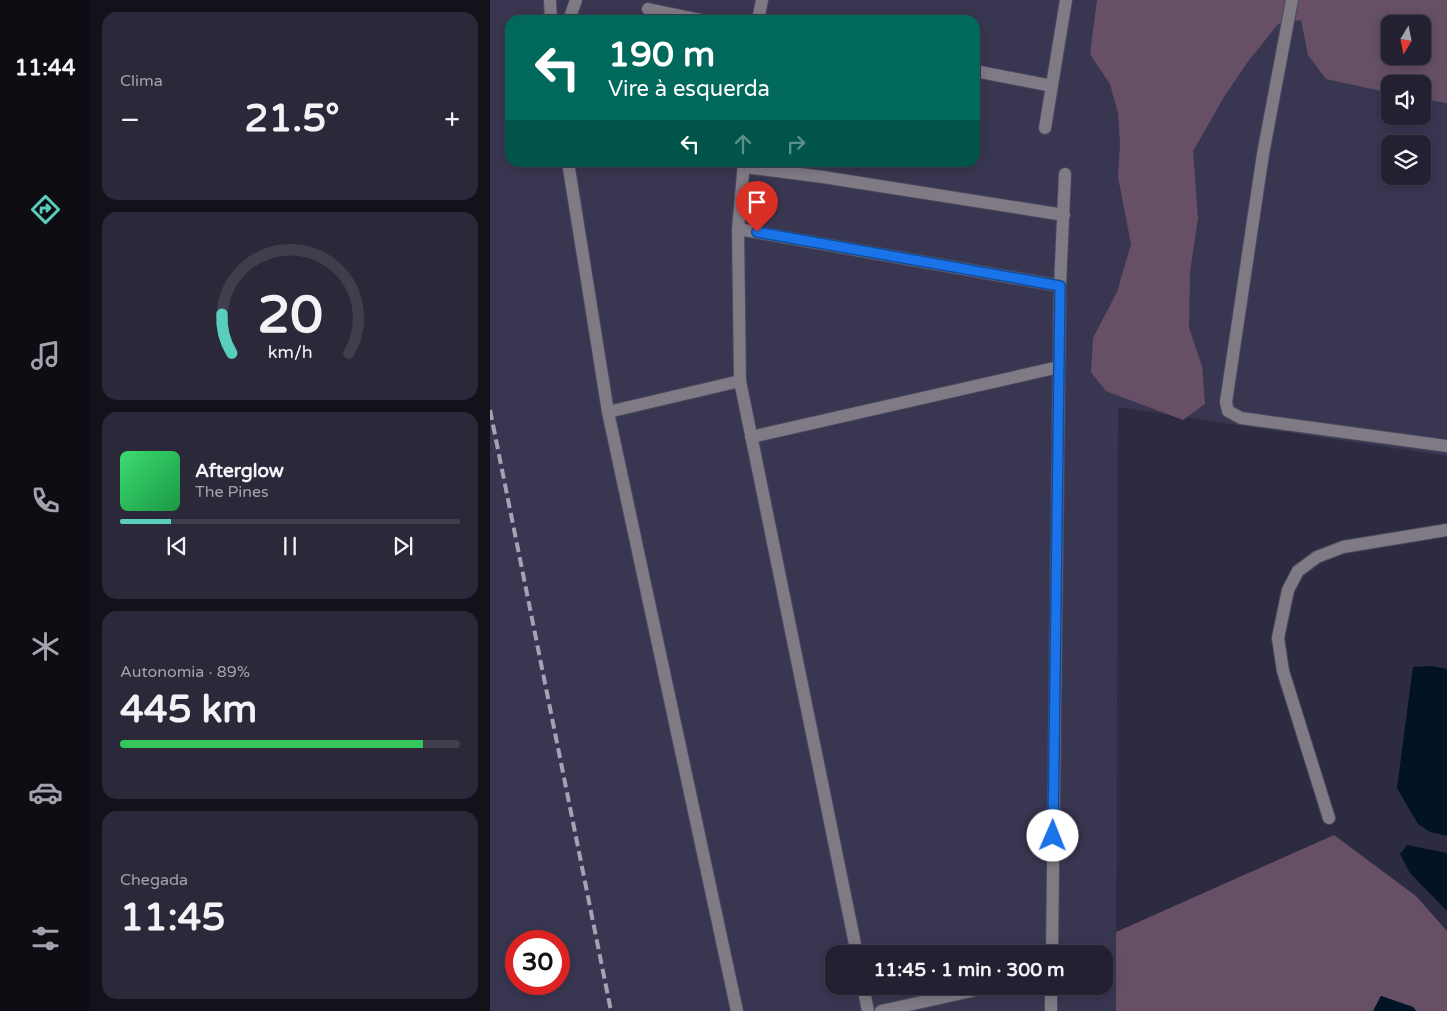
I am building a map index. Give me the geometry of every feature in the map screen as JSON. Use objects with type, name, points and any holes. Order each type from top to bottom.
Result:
[{"type":"street","points":[[550,0],[551,15]]},
{"type":"street","points":[[571,15],[576,0]]},
{"type":"street","points":[[759,15],[762,0]]},
{"type":"street","points":[[1045,128],[1066,0]]},
{"type":"street","points":[[1292,0],[1263,154],[1226,402],[1228,411],[1241,418],[1447,446]]},
{"type":"street","points":[[648,9],[677,15]]},
{"type":"street","points":[[980,72],[1052,86]]},
{"type":"street","points":[[569,167],[608,412],[737,1011]]},
{"type":"street","points":[[744,167],[738,229],[740,381],[855,945]]},
{"type":"street","points":[[757,167],[1064,215]]},
{"type":"street","points":[[1052,945],[1060,286],[1065,174]]},
{"type":"street","points":[[738,229],[1060,286]]},
{"type":"street","points":[[751,437],[1059,367]]},
{"type":"street","points":[[608,412],[740,381]]},
{"type":"street","points":[[1329,818],[1283,671],[1278,638],[1288,590],[1298,571],[1317,557],[1343,547],[1447,530]]},
{"type":"street","points":[[865,995],[868,1011]]},
{"type":"street","points":[[881,1011],[953,995]]},
{"type":"street","points":[[1051,995],[1051,1011]]},
{"type":"shaded area","points":[[490,0],[1447,0],[1447,456],[1118,407],[1116,1011],[490,1011]]},
{"type":"shaded area","points":[[1097,0],[1447,0],[1447,103],[1431,100],[1431,75],[1381,75],[1381,91],[1326,79],[1308,55],[1301,20],[1278,24],[1247,63],[1224,97],[1193,151],[1198,218],[1190,272],[1189,328],[1202,366],[1205,404],[1183,420],[1106,391],[1091,372],[1093,338],[1117,292],[1131,244],[1118,177],[1120,144],[1118,113],[1110,84],[1090,54]]},
{"type":"shaded area","points":[[1334,835],[1416,896],[1447,931],[1447,1011],[1416,1011],[1413,1007],[1381,996],[1373,1011],[1116,1011],[1116,932]]},
{"type":"water","points":[[1431,666],[1447,669],[1447,836],[1430,832],[1418,824],[1397,788],[1413,667]]},
{"type":"water","points":[[1407,845],[1447,853],[1447,911],[1410,873],[1400,854]]},
{"type":"water","points":[[1381,996],[1413,1007],[1416,1011],[1373,1011]]},
{"type":"railway","points":[[490,410],[611,1011]]},
{"type":"route","points":[[757,232],[1060,286],[1053,836]]}]
